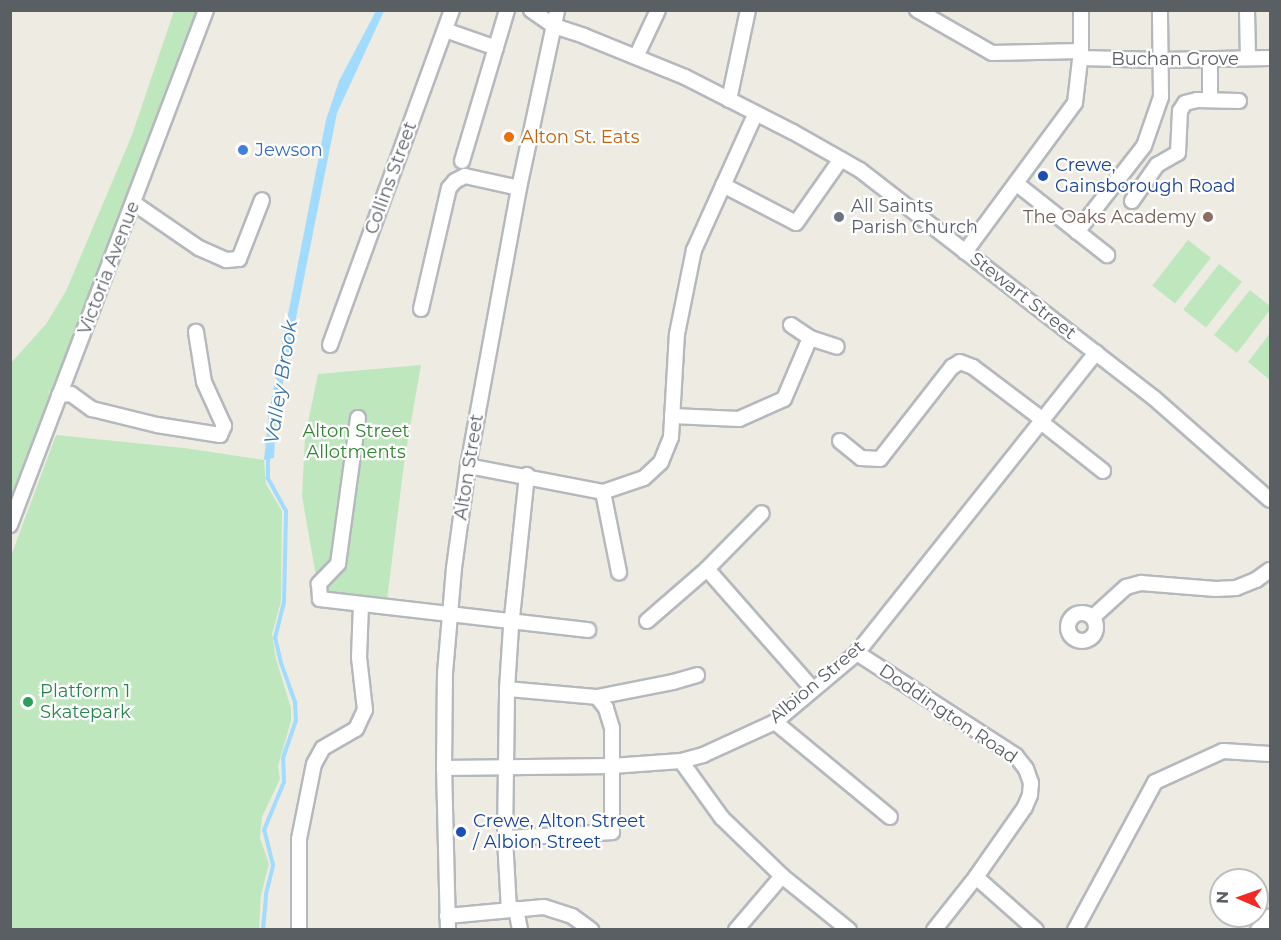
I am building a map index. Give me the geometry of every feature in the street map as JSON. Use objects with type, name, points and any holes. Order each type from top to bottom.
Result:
[{"type":"street","name":"Victoria Avenue","points":[[10,525],[135,204],[206,10]]},
{"type":"street","name":"Collins Street","points":[[330,345],[452,10]]},
{"type":"street","points":[[462,161],[507,10]]},
{"type":"street","name":"Stewart Street","points":[[531,10],[554,26],[636,57],[756,113],[841,159],[881,185],[1154,398],[1270,500]]},
{"type":"street","name":"Alton Street","points":[[448,923],[444,768],[445,673],[449,615],[468,466],[519,188],[557,10]]},
{"type":"street","points":[[636,57],[658,10]]},
{"type":"street","points":[[729,100],[748,10]]},
{"type":"street","name":"Buchan Grove","points":[[917,10],[992,53],[1161,60],[1270,58]]},
{"type":"street","points":[[966,252],[1072,109],[1081,55],[1081,10]]},
{"type":"street","points":[[1077,232],[1144,146],[1161,97],[1160,10]]},
{"type":"street","points":[[1247,10],[1248,58]]},
{"type":"street","points":[[445,30],[496,48]]},
{"type":"street","points":[[1210,59],[1210,100]]},
{"type":"street","points":[[1132,201],[1157,165],[1178,153],[1182,106],[1191,101],[1239,101]]},
{"type":"street","points":[[468,466],[527,475],[603,492],[644,478],[655,469],[669,445],[677,334],[694,250],[756,113]]},
{"type":"street","points":[[723,185],[796,223],[841,159]]},
{"type":"street","points":[[421,309],[449,188],[455,181],[465,176],[519,188]]},
{"type":"street","points":[[1017,184],[1107,255]]},
{"type":"street","points":[[135,204],[199,248],[226,260],[239,259],[262,200]]},
{"type":"street","points":[[791,325],[810,338],[837,347]]},
{"type":"street","points":[[61,390],[71,394],[92,409],[158,425],[220,435],[224,426],[204,382],[196,332]]},
{"type":"street","points":[[672,416],[739,419],[784,399],[810,338]]},
{"type":"street","name":"Albion Street","points":[[444,768],[612,766],[681,761],[703,755],[775,722],[812,688],[857,653],[1096,354]]},
{"type":"street","points":[[840,441],[861,458],[880,459],[952,367],[960,362],[973,367],[1103,471]]},
{"type":"street","points":[[358,418],[338,564],[319,584],[320,599],[588,630]]},
{"type":"street","points":[[520,930],[512,910],[505,838],[507,689],[527,475]]},
{"type":"street","points":[[603,492],[619,572]]},
{"type":"street","points":[[647,621],[707,568],[762,513]]},
{"type":"street","points":[[707,568],[812,688]]},
{"type":"street","points":[[1093,617],[1126,587],[1141,583],[1216,589],[1236,588],[1256,580],[1270,570]]},
{"type":"street","points":[[299,930],[299,839],[314,764],[323,748],[356,729],[365,710],[359,657],[362,605]]},
{"type":"street","name":"Doddington Road","points":[[857,653],[1016,756],[1026,769],[1031,789],[1025,807],[976,877],[934,930]]},
{"type":"street","points":[[507,689],[597,697],[698,675]]},
{"type":"street","points":[[505,838],[612,832],[612,728],[606,708],[597,697]]},
{"type":"street","points":[[775,722],[890,817]]},
{"type":"street","points":[[1075,930],[1155,782],[1223,751],[1270,754]]},
{"type":"street","points":[[681,761],[722,818],[782,876],[849,930]]},
{"type":"street","points":[[736,930],[782,876]]},
{"type":"street","points":[[976,877],[1036,930]]},
{"type":"street","points":[[448,923],[512,910],[544,907],[572,916],[591,930]]},
{"type":"street","points":[[1258,930],[1270,916]]},
{"type":"green space","points":[[174,11],[201,11],[54,389],[49,391],[51,402],[11,510],[11,363],[46,324],[66,291],[132,135]]},
{"type":"green space","points":[[1188,240],[1211,258],[1175,304],[1152,286]]},
{"type":"green space","points":[[1219,264],[1242,282],[1206,328],[1183,310]]},
{"type":"green space","points":[[1250,290],[1270,306],[1270,310],[1237,353],[1214,335]]},
{"type":"green space","points":[[1270,333],[1270,380],[1248,362]]},
{"type":"green space","name":"Alton Street Allotments","points":[[421,365],[405,456],[386,608],[320,599],[302,496],[305,437],[318,374]]},
{"type":"green space","points":[[56,435],[184,448],[264,460],[266,484],[282,511],[281,601],[272,634],[276,659],[291,708],[291,721],[278,766],[280,779],[262,817],[260,838],[269,864],[261,895],[259,929],[11,929],[11,556]]},
{"type":"water","points":[[376,11],[384,11],[337,113],[276,418],[274,458],[264,460],[269,412],[326,120],[339,81]]},
{"type":"waterway","name":"Valley Brook","points":[[263,930],[266,894],[273,865],[264,830],[284,782],[283,758],[296,721],[295,702],[275,638],[284,602],[286,511],[268,478],[268,454]]},
{"type":"place","name":"Alton St. Eats","points":[[509,137]]},
{"type":"place","name":"Jewson","points":[[243,150]]},
{"type":"place","name":"Crewe, Gainsborough Road","points":[[1043,176]]},
{"type":"place","name":"All Saints Parish Church","points":[[839,217]]},
{"type":"place","name":"The Oaks Academy","points":[[1208,217]]},
{"type":"place","name":"Platform 1 Skatepark","points":[[28,702]]},
{"type":"place","name":"Crewe, Alton Street / Albion Street","points":[[461,832]]}]
